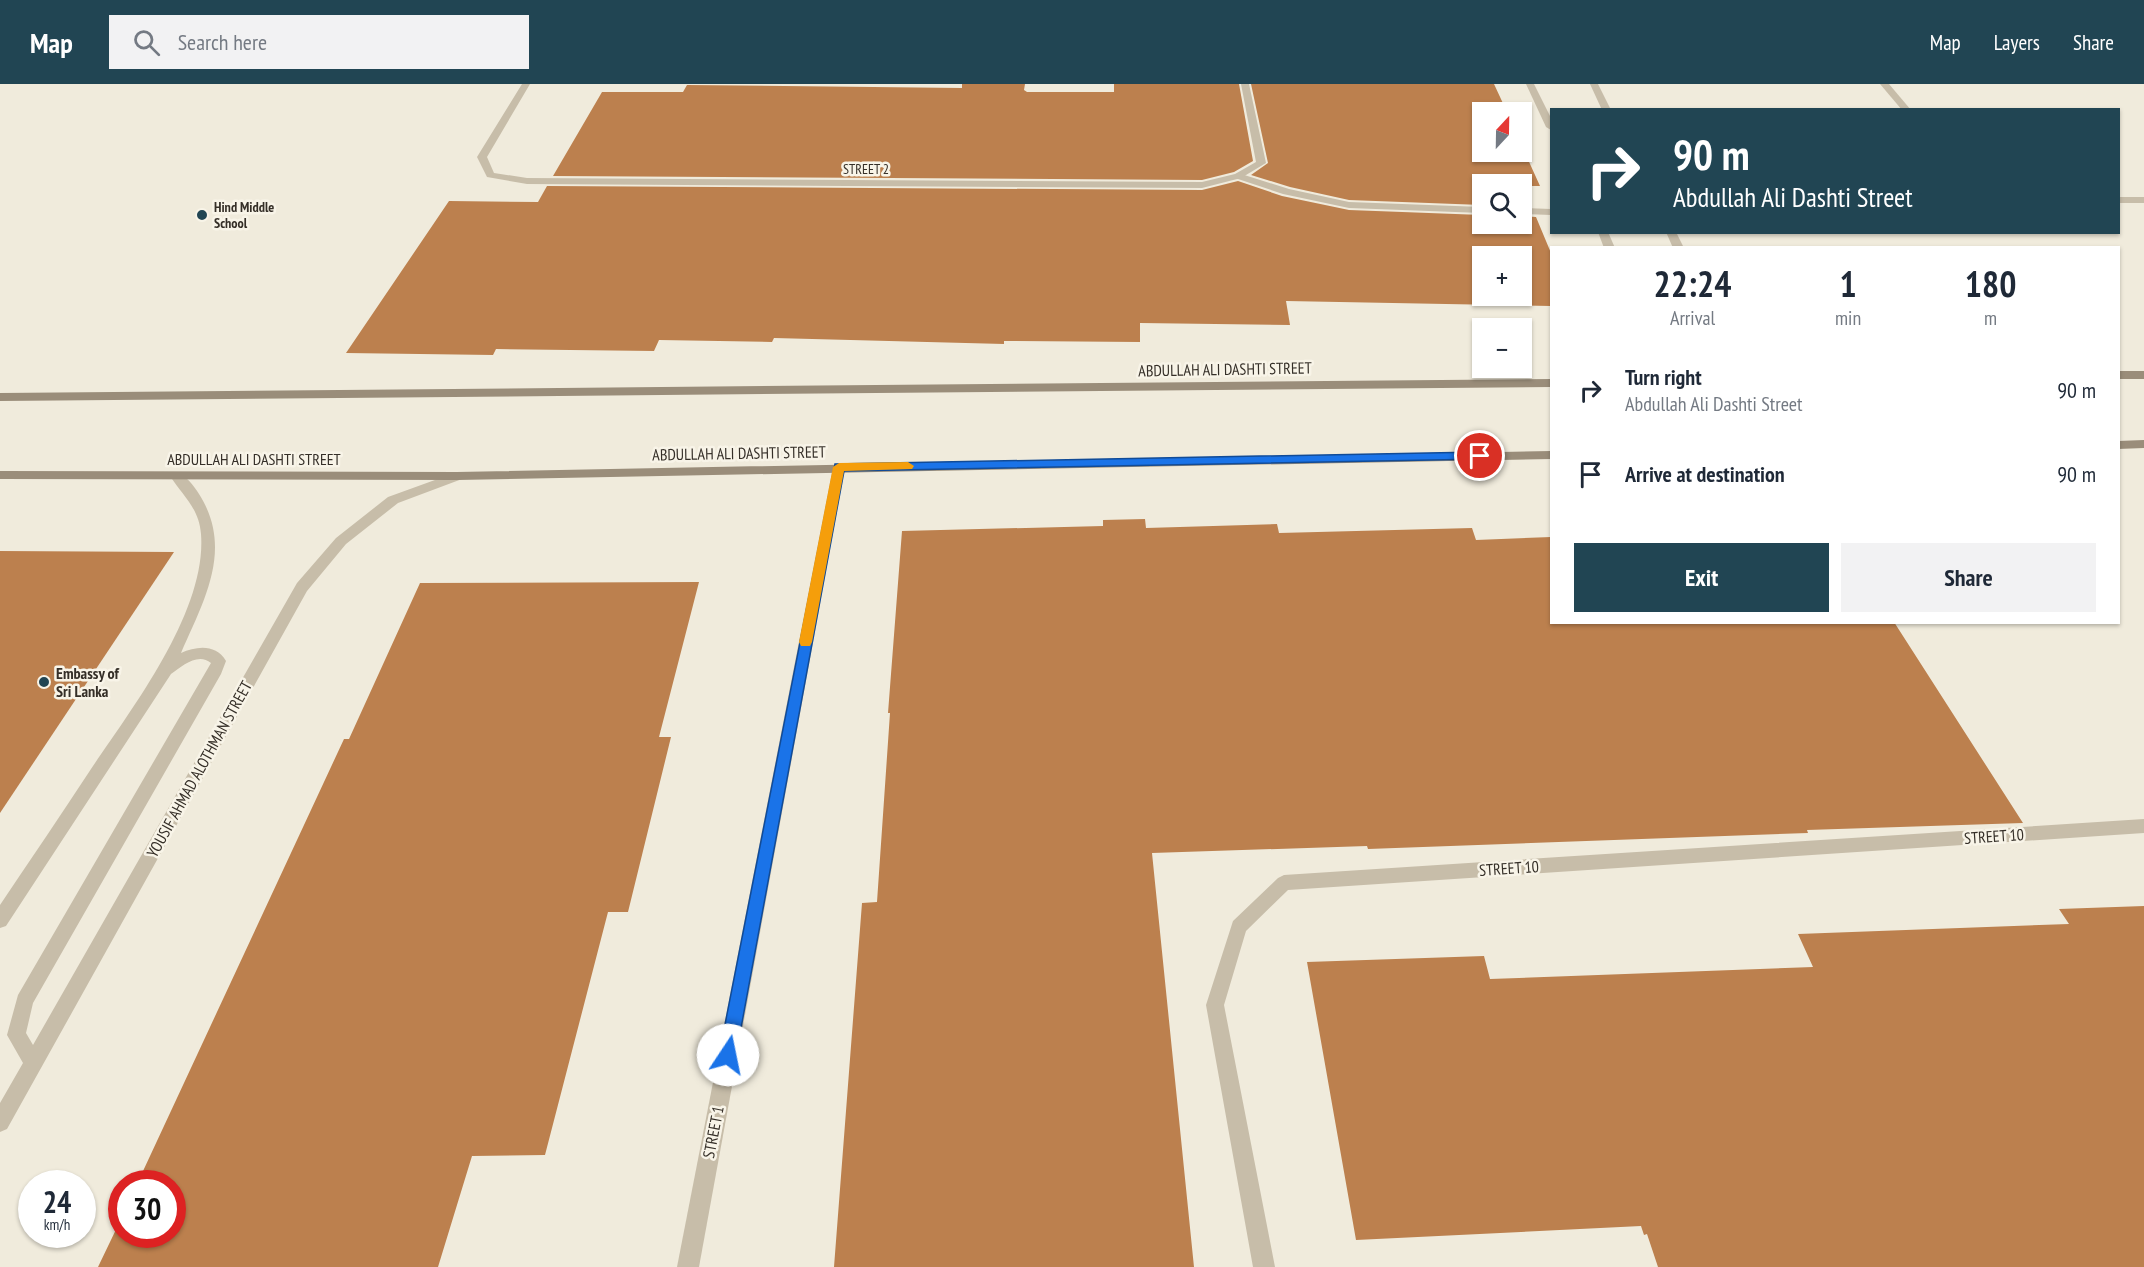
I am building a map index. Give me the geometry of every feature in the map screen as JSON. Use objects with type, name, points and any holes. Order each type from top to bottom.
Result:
[{"type":"main road","points":[[2120,375],[2144,375]]},
{"type":"main road","name":"ABDULLAH ALI DASHTI STREET","points":[[0,397],[1550,382]]},
{"type":"main road","points":[[2120,445],[2144,444]]},
{"type":"main road","name":"ABDULLAH ALI DASHTI STREET","points":[[0,475],[457,476],[1550,455]]},
{"type":"street","name":"STREET 2","points":[[526,84],[482,157],[490,175],[527,181],[1190,185],[1202,185],[1238,176],[1261,163],[1245,84]]},
{"type":"street","points":[[1530,84],[1550,125]]},
{"type":"street","points":[[1594,84],[1606,108]]},
{"type":"street","points":[[1884,84],[1905,108]]},
{"type":"street","points":[[1238,176],[1287,192],[1349,205],[1472,210]]},
{"type":"street","points":[[2120,200],[2144,200]]},
{"type":"street","points":[[1532,211],[1550,212]]},
{"type":"street","name":"STREET 1","points":[[688,1267],[839,467]]},
{"type":"street","points":[[0,920],[166,670],[202,585],[208,558],[208,533],[203,511],[191,492],[176,476]]},
{"type":"street","name":"YOUSIF AHMAD ALOTHMAN STREET","points":[[0,1122],[302,587],[341,541],[393,500],[457,476]]},
{"type":"street","points":[[33,1062],[16,1035],[24,1001],[216,670],[219,661],[213,654],[202,652],[190,654],[166,670]]},
{"type":"street","name":"STREET 10","points":[[1264,1267],[1215,1005],[1239,927],[1284,883],[2144,826]]},
{"type":"building","points":[[962,84],[1025,84],[1024,90],[1027,92],[1114,92],[1114,84],[1239,84],[1253,161],[1234,172],[1202,180],[553,176],[602,92],[683,92],[687,85],[962,88]]},
{"type":"building","points":[[1251,84],[1494,84],[1502,102],[1472,102],[1472,162],[1529,162],[1540,186],[1532,186],[1532,174],[1472,174],[1472,205],[1349,200],[1290,187],[1251,175],[1268,163]]},
{"type":"building","points":[[1238,181],[1282,196],[1349,210],[1472,215],[1472,234],[1532,234],[1532,217],[1536,217],[1550,251],[1550,306],[1532,306],[1532,246],[1472,246],[1472,305],[1286,301],[1290,325],[1140,323],[1140,342],[1004,341],[1004,344],[774,338],[772,342],[659,340],[654,351],[496,349],[493,355],[346,353],[449,201],[538,202],[547,186],[1202,190]]},
{"type":"building","points":[[1145,519],[1146,528],[1277,524],[1279,533],[1472,528],[1476,540],[1550,537],[1550,624],[1895,624],[2023,823],[1368,849],[1367,846],[1152,853],[1194,1267],[834,1267],[862,903],[877,902],[902,531],[1103,526],[1103,520]]},
{"type":"building","name":"Embassy of Sri Lanka","points":[[0,551],[174,552],[0,813]]},
{"type":"building","points":[[699,582],[659,737],[671,737],[628,912],[608,912],[545,1155],[472,1156],[438,1267],[98,1267],[108,1246],[108,1248],[186,1248],[186,1170],[144,1170],[344,739],[349,739],[420,583]]},
{"type":"building","points":[[2144,906],[2144,1267],[1658,1267],[1647,1234],[1644,1235],[1641,1226],[1356,1240],[1307,962],[1484,956],[1490,979],[1813,967],[1798,934],[2069,924],[2059,909]]},
{"type":"slow traffic","points":[[806,642],[839,467],[908,466]]},
{"type":"place","name":"Hind Middle School","points":[[202,215]]},
{"type":"place","name":"Embassy of Sri Lanka","points":[[44,682]]},
{"type":"route","points":[[728,1055],[839,467],[1480,456]]}]
